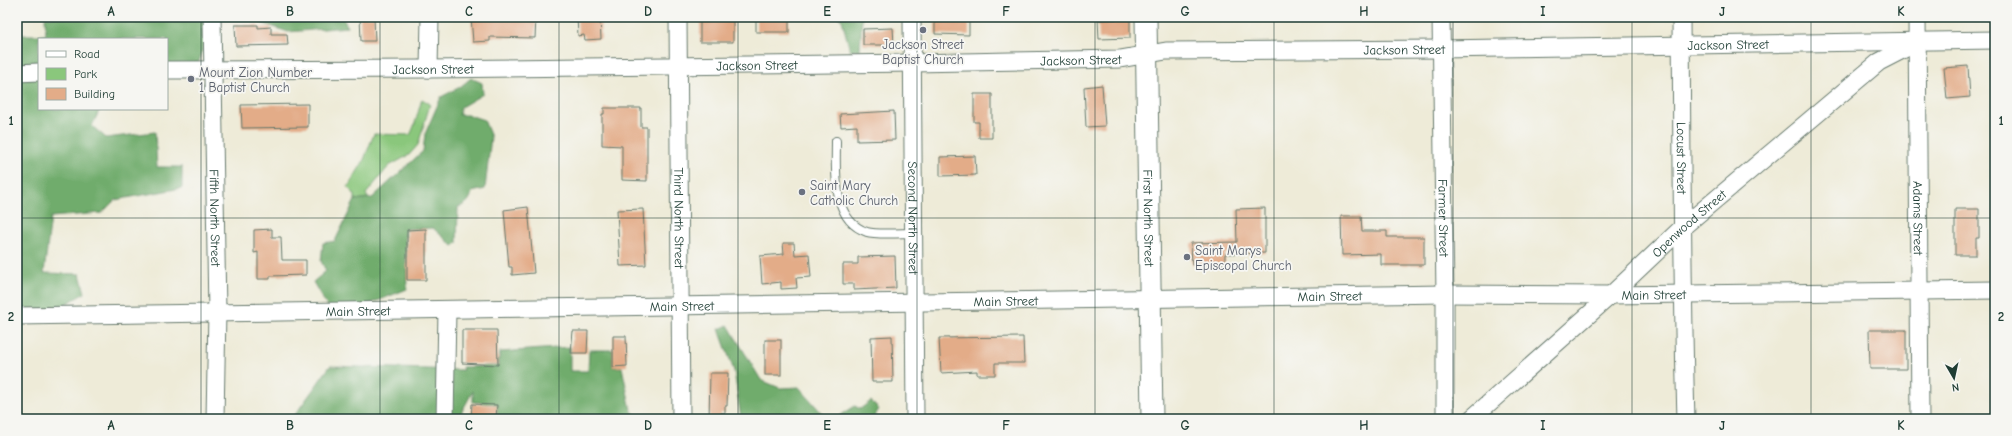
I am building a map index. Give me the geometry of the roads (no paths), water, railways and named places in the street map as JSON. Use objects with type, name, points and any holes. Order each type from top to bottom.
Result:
[{"type":"street","name":"Fifth North Street","points":[[212,17],[217,312],[215,419]]},
{"type":"street","points":[[429,69],[430,17]]},
{"type":"street","name":"Third North Street","points":[[678,17],[681,419]]},
{"type":"street","name":"Second North Street","points":[[912,17],[915,419]]},
{"type":"street","name":"First North Street","points":[[1146,17],[1152,419]]},
{"type":"street","name":"Farmer Street","points":[[1441,17],[1446,294],[1445,419]]},
{"type":"street","name":"Locust Street","points":[[1681,17],[1684,226],[1682,294],[1686,419]]},
{"type":"street","name":"Adams Street","points":[[1917,17],[1920,419]]},
{"type":"street","name":"Jackson Street","points":[[168,70],[429,69],[1120,59],[1166,51],[1681,46],[1995,40]]},
{"type":"street","name":"Openwood Street","points":[[1471,419],[1611,295],[1684,226],[1879,62],[1917,42]]},
{"type":"street","points":[[17,73],[38,72]]},
{"type":"street","name":"Main Street","points":[[17,316],[217,312],[447,311],[681,305],[1151,300],[1446,294],[1611,295],[1995,290]]},
{"type":"street","points":[[445,419],[447,311]]},
{"type":"lane","points":[[836,141],[836,194],[844,211],[853,224],[867,233],[914,234]]},
{"type":"place","name":"Jackson Street Baptist Church","points":[[923,30]]},
{"type":"place","name":"Mount Zion Number 1 Baptist Church","points":[[191,79]]},
{"type":"place","name":"Saint Mary Catholic Church","points":[[802,192]]},
{"type":"place","name":"Saint Marys Episcopal Church","points":[[1187,257]]}]
